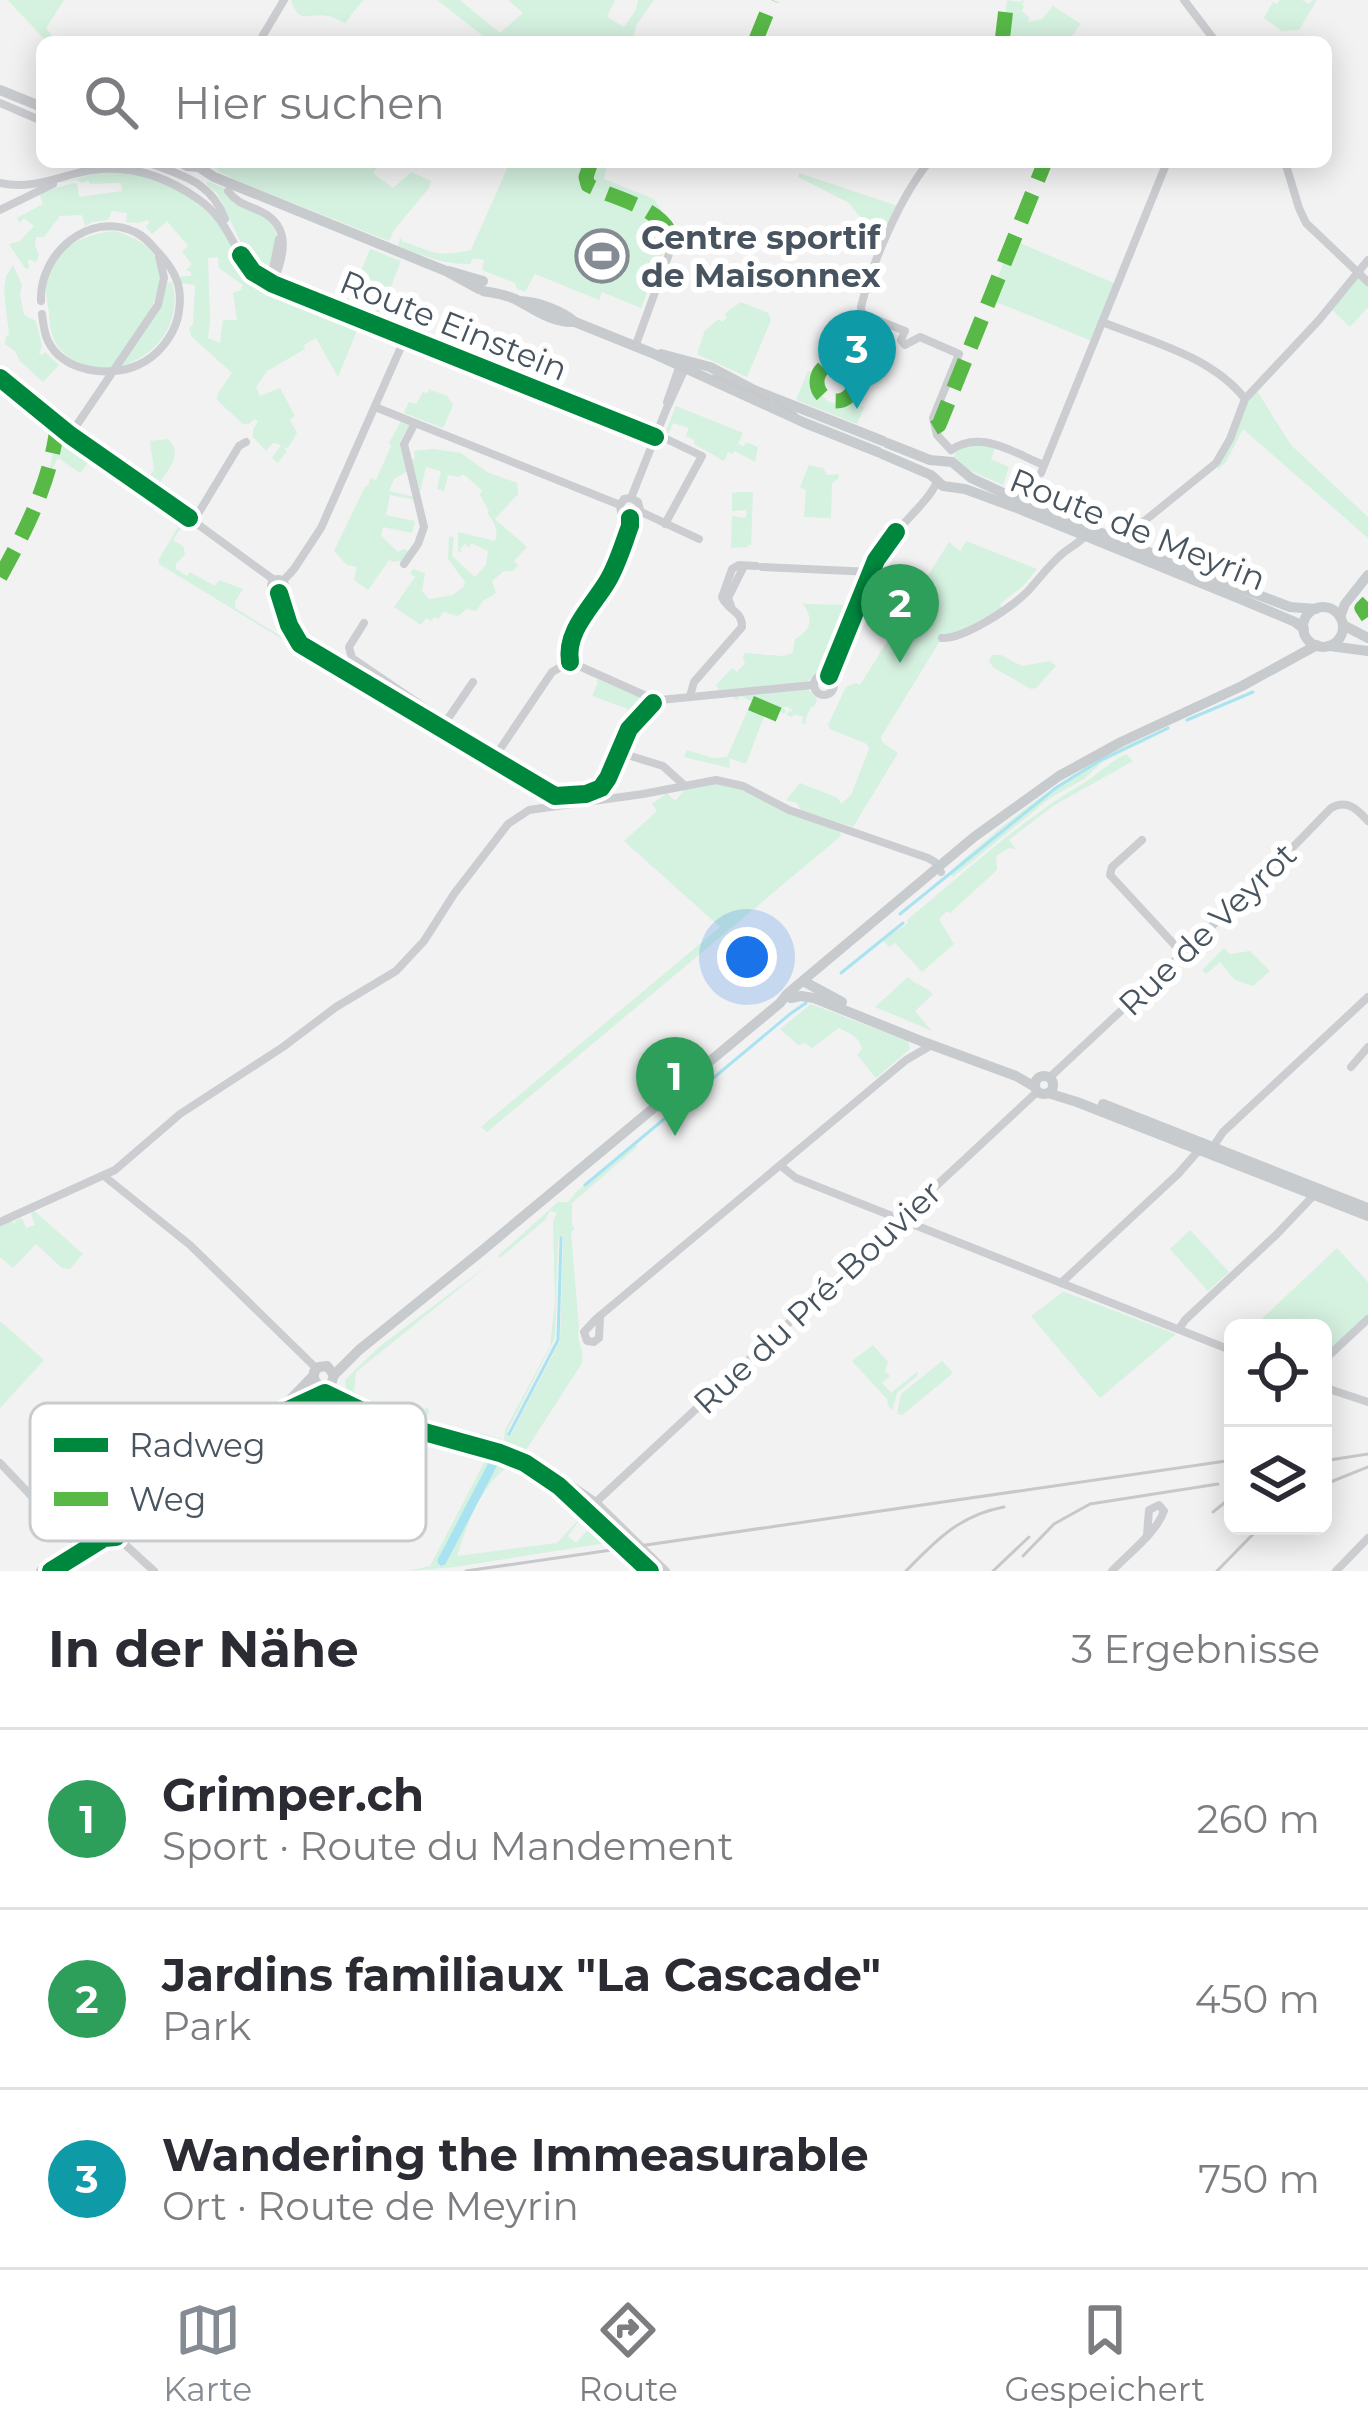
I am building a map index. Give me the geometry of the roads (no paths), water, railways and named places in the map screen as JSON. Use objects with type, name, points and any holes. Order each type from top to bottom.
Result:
[{"type":"main road","points":[[0,90],[36,105]]},
{"type":"main road","name":"Route de Meyrin","points":[[211,168],[214,178],[229,187],[566,315],[883,448],[941,483],[976,492],[1244,600],[1295,622],[1305,632]]},
{"type":"main road","name":"Route de Meyrin","points":[[883,448],[951,461],[971,478],[1028,503],[1276,602],[1322,608]]},
{"type":"main road","points":[[941,483],[936,468],[951,461]]},
{"type":"main road","name":"Route de Meyrin","points":[[941,483],[959,479],[951,461]]},
{"type":"main road","points":[[287,1403],[359,1350],[785,1001],[810,988],[974,837],[1083,762],[1339,638],[1342,608],[1368,575]]},
{"type":"main road","points":[[1276,667],[1302,644],[1305,620],[1337,604],[1358,586]]},
{"type":"main road","points":[[1322,608],[1368,638]]},
{"type":"main road","points":[[1305,632],[1322,645],[1368,651]]},
{"type":"main road","points":[[785,1001],[810,988],[820,974],[940,870]]},
{"type":"main road","points":[[810,988],[930,1042],[1213,1147],[1368,1212]]},
{"type":"main road","points":[[1043,1085],[1314,1195],[1368,1212]]},
{"type":"main road","points":[[41,1571],[89,1541]]},
{"type":"street","points":[[263,36],[284,0]]},
{"type":"street","points":[[1184,0],[1211,36]]},
{"type":"street","points":[[0,103],[36,118]]},
{"type":"street","points":[[161,168],[210,192],[227,226]]},
{"type":"street","points":[[925,168],[907,193],[861,306],[862,314],[905,331],[905,345],[920,337],[959,355],[934,418],[951,461],[969,441],[982,440],[1042,469],[1165,168]]},
{"type":"street","points":[[1288,168],[1303,219],[1368,282]]},
{"type":"street","points":[[0,183],[28,186],[98,170],[147,172],[202,201],[227,226]]},
{"type":"street","points":[[0,210],[64,177]]},
{"type":"street","points":[[229,187],[234,200],[265,213],[283,237],[284,251],[269,282]]},
{"type":"street","name":"Route Einstein","points":[[227,226],[249,268],[269,282],[702,456],[665,524]]},
{"type":"street","points":[[41,301],[44,276],[56,253],[88,231],[112,227],[134,231],[157,251],[174,270],[179,289],[172,333],[156,353],[145,363],[112,372],[74,364],[48,341],[41,314]]},
{"type":"street","points":[[635,347],[673,243]]},
{"type":"street","points":[[70,435],[163,295],[157,251]]},
{"type":"street","points":[[1125,541],[1216,463],[1245,399],[1368,260]]},
{"type":"street","points":[[1102,322],[1196,360],[1245,399]]},
{"type":"street","points":[[279,580],[294,569],[321,528],[405,338]]},
{"type":"street","points":[[631,498],[684,364]]},
{"type":"street","points":[[0,378],[70,435],[279,580],[285,586],[279,592],[289,625],[300,644],[444,726]]},
{"type":"street","points":[[374,407],[620,505]]},
{"type":"street","points":[[404,564],[424,527],[404,444],[415,423]]},
{"type":"street","points":[[194,519],[246,442]]},
{"type":"street","points":[[829,676],[882,550],[941,483]]},
{"type":"street","points":[[630,518],[622,514],[624,499],[639,503],[639,511]]},
{"type":"street","points":[[630,518],[639,511]]},
{"type":"street","points":[[639,511],[699,539]]},
{"type":"street","points":[[570,662],[569,650],[579,624],[611,574],[630,518]]},
{"type":"street","points":[[942,638],[950,639],[1012,603],[1085,536]]},
{"type":"street","points":[[690,696],[696,680],[742,627],[742,619],[722,597],[736,566],[872,572]]},
{"type":"street","points":[[364,623],[349,647],[352,658],[492,761],[548,794],[565,797],[601,788],[632,724],[652,701]]},
{"type":"street","points":[[570,662],[652,701],[813,685]]},
{"type":"street","points":[[492,761],[552,672],[570,662]]},
{"type":"street","points":[[813,685],[818,676],[829,676]]},
{"type":"street","points":[[813,685],[818,694],[828,695],[834,684],[829,676]]},
{"type":"street","points":[[444,726],[473,682]]},
{"type":"street","points":[[619,752],[663,766],[684,785]]},
{"type":"street","points":[[0,1222],[104,1176],[188,1108],[401,967],[502,832],[521,814],[544,806],[643,794],[708,779],[738,784],[789,810],[928,858],[940,870]]},
{"type":"street","name":"Rue de Veyrot","points":[[1043,1085],[1274,868],[1330,808],[1356,808],[1368,821]]},
{"type":"street","points":[[1142,840],[1112,867],[1110,875],[1183,954]]},
{"type":"street","points":[[1213,1147],[1223,1132],[1368,997]]},
{"type":"street","points":[[600,1317],[930,1042]]},
{"type":"street","points":[[1351,1067],[1368,1047]]},
{"type":"street","name":"Rue du Pré-Bouvier","points":[[596,1502],[1043,1085]]},
{"type":"street","points":[[1061,1283],[1199,1150]]},
{"type":"street","points":[[781,1166],[796,1178],[1224,1347]]},
{"type":"street","points":[[104,1176],[178,1234],[324,1377],[359,1403]]},
{"type":"street","points":[[1179,1329],[1314,1195]]},
{"type":"street","points":[[1332,1352],[1368,1318]]},
{"type":"street","points":[[1332,1390],[1368,1402]]},
{"type":"street","points":[[426,1427],[517,1454],[562,1477],[596,1502],[667,1571]]},
{"type":"street","points":[[0,1463],[30,1494]]},
{"type":"street","points":[[1112,1571],[1147,1535]]},
{"type":"street","points":[[1336,1571],[1368,1538]]},
{"type":"street","points":[[74,1541],[80,1547]]},
{"type":"street","points":[[121,1541],[154,1571]]},
{"type":"waterway","points":[[1187,720],[1253,692]]},
{"type":"waterway","points":[[900,914],[1057,787],[1168,728]]},
{"type":"waterway","points":[[841,973],[903,923]]},
{"type":"waterway","points":[[585,1185],[806,1003]]},
{"type":"waterway","points":[[509,1434],[558,1340],[561,1238]]},
{"type":"waterway","points":[[442,1561],[495,1460]]},
{"type":"tram line","points":[[713,376],[768,399]]},
{"type":"tram line","points":[[775,402],[796,414]]},
{"type":"railway","points":[[1332,1460],[1368,1454]]},
{"type":"railway","points":[[466,1571],[1224,1461]]},
{"type":"railway","points":[[1332,1481],[1368,1467]]},
{"type":"railway","points":[[1023,1556],[1054,1524],[1090,1504],[1218,1484]]},
{"type":"railway","points":[[1213,1512],[1224,1503]]},
{"type":"railway","points":[[906,1571],[962,1523],[1004,1507]]},
{"type":"railway","points":[[1217,1571],[1252,1535]]},
{"type":"railway","points":[[993,1571],[1029,1537]]},
{"type":"place","name":"Centre sportif de Maisonnex","points":[[602,256]]},
{"type":"place","name":"Wandering the Immeasurable","points":[[857,409]]},
{"type":"place","name":"Jardins familiaux \"La Cascade\"","points":[[900,663]]},
{"type":"place","name":"Grimper.ch","points":[[675,1136]]}]
